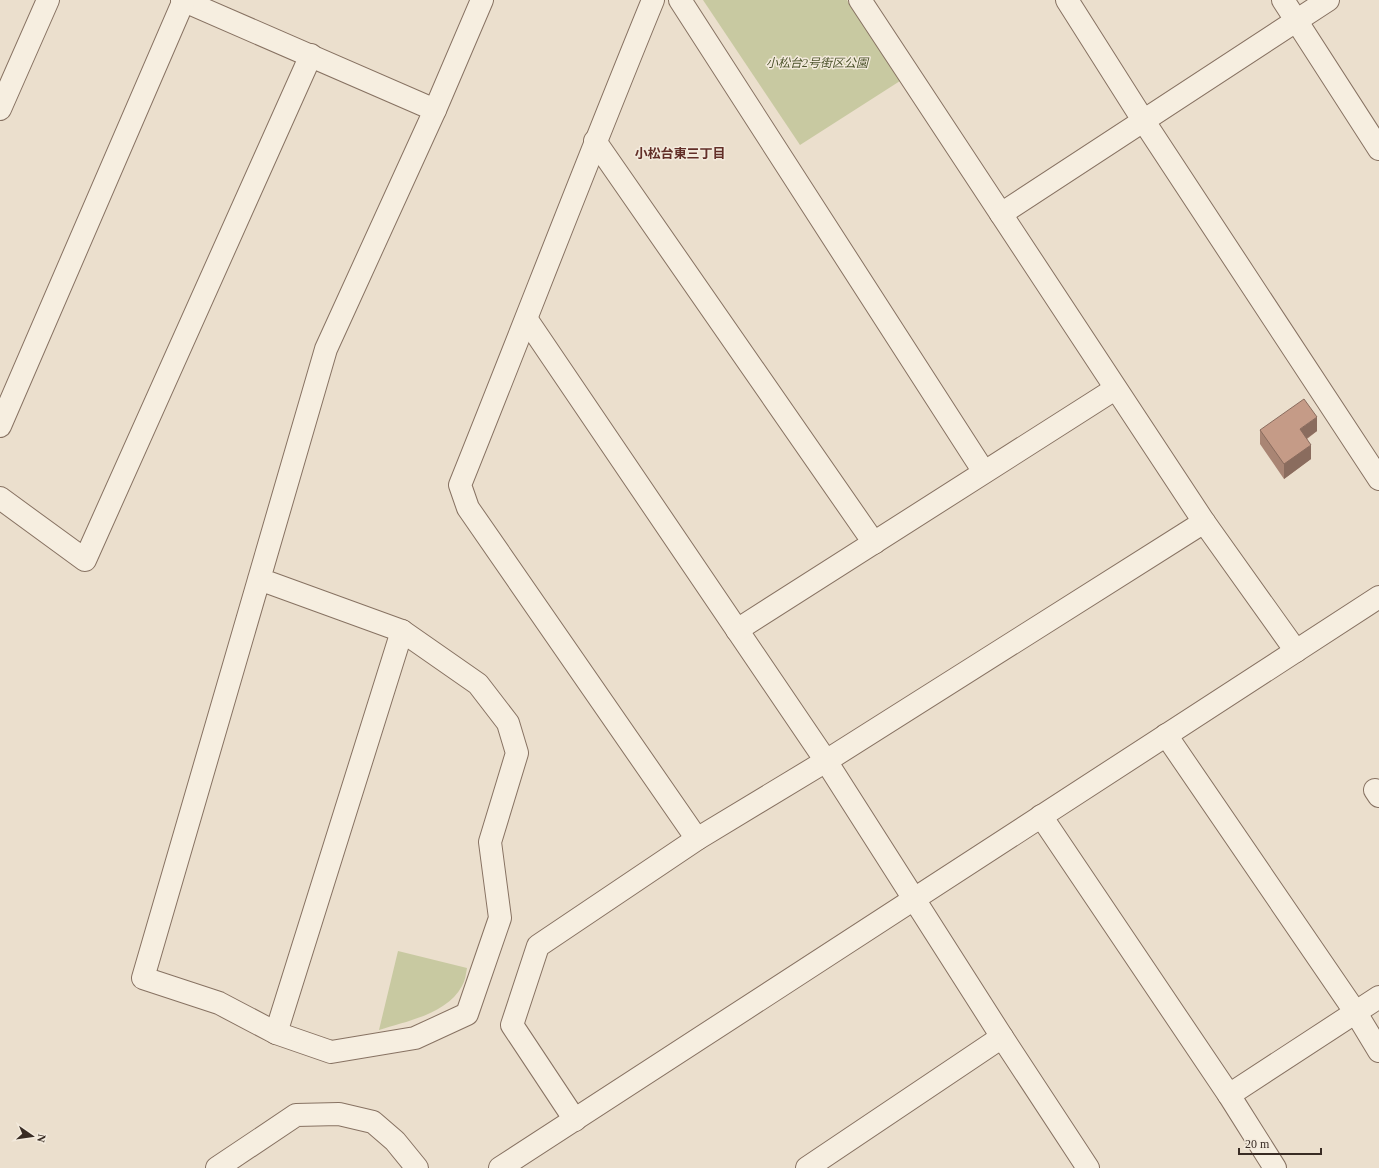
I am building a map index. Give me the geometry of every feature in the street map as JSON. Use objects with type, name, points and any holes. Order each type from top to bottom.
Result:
[{"type":"street","points":[[0,108],[48,0]]},
{"type":"street","points":[[0,426],[183,0],[435,110]]},
{"type":"street","points":[[259,579],[402,631],[478,684],[508,723],[517,752],[490,842],[500,918],[467,1014],[415,1038],[331,1052],[276,1033],[220,1003],[143,978],[259,579],[326,349],[435,110],[482,0]]},
{"type":"street","points":[[653,0],[595,141],[527,320],[460,485],[468,508],[697,839]]},
{"type":"street","points":[[680,0],[984,472]]},
{"type":"street","points":[[860,0],[1204,522],[1296,651]]},
{"type":"street","points":[[1067,0],[1143,120],[1379,479]]},
{"type":"street","points":[[1283,0],[1379,149]]},
{"type":"street","points":[[1001,214],[1328,0]]},
{"type":"street","points":[[0,498],[86,560],[311,55]]},
{"type":"street","points":[[595,141],[874,542]]},
{"type":"street","points":[[527,320],[826,761],[1002,1037],[1088,1168]]},
{"type":"street","points":[[737,630],[1115,389]]},
{"type":"street","points":[[574,1120],[512,1025],[538,946],[697,839],[826,761],[1204,522]]},
{"type":"street","points":[[500,1168],[1379,598]]},
{"type":"street","points":[[276,1033],[402,631]]},
{"type":"street","points":[[1166,735],[1356,1013],[1379,1051]]},
{"type":"street","points":[[1041,816],[1229,1095],[1275,1168]]},
{"type":"street","points":[[1229,1095],[1379,998]]},
{"type":"street","points":[[807,1168],[1002,1037]]},
{"type":"street","points":[[217,1168],[296,1115],[339,1114],[373,1122],[395,1141],[417,1168]]},
{"type":"green space","name":"小松台2号街区公園","points":[[703,0],[847,0],[900,81],[800,145]]},
{"type":"green space","points":[[398,951],[467,968],[464,982],[455,996],[437,1010],[414,1020],[379,1030]]},
{"type":"building","points":[[1304,399],[1317,417],[1300,429],[1311,445],[1284,464],[1260,430]]},
{"type":"district","name":"小松台東三丁目","points":[[680,153]]}]
